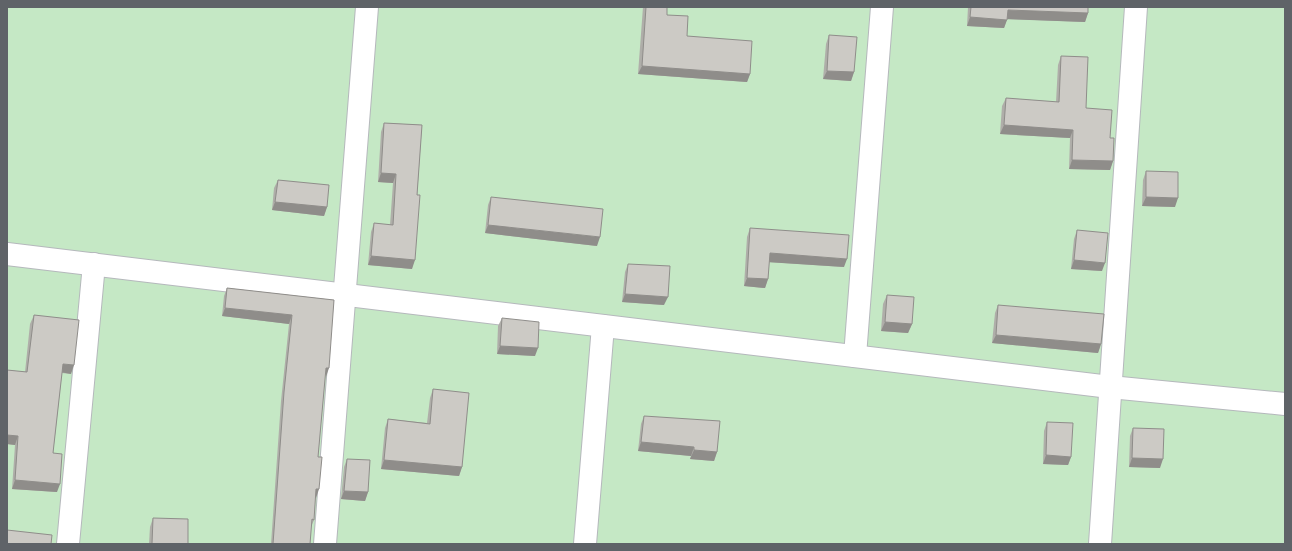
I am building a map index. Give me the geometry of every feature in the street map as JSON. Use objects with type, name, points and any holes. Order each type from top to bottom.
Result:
[{"type":"lane","points":[[325,544],[367,7]]},
{"type":"lane","points":[[854,356],[882,7]]},
{"type":"lane","points":[[1100,544],[1136,7]]},
{"type":"lane","points":[[7,254],[1110,387],[1285,404]]},
{"type":"lane","points":[[68,544],[94,264]]},
{"type":"lane","points":[[584,544],[603,326]]},
{"type":"green space","points":[[7,7],[1285,7],[1285,544],[7,544]]},
{"type":"building","points":[[646,7],[667,7],[667,15],[688,16],[687,36],[752,41],[750,74],[642,66]]},
{"type":"building","points":[[971,7],[1088,7],[1088,13],[1008,10],[1007,20],[970,17]]},
{"type":"building","points":[[829,35],[857,37],[854,72],[827,71]]},
{"type":"building","points":[[1061,56],[1088,57],[1086,108],[1112,110],[1110,138],[1114,138],[1113,161],[1072,160],[1073,130],[1004,125],[1006,98],[1059,102]]},
{"type":"building","points":[[384,123],[422,125],[417,195],[420,195],[415,260],[371,256],[374,223],[393,225],[396,174],[381,173]]},
{"type":"building","points":[[1146,171],[1178,172],[1178,198],[1146,197]]},
{"type":"building","points":[[278,180],[329,185],[327,207],[275,202]]},
{"type":"building","points":[[491,197],[603,209],[600,237],[488,225]]},
{"type":"building","points":[[750,228],[849,235],[847,259],[770,253],[768,279],[747,278]]},
{"type":"building","points":[[1077,230],[1108,233],[1105,263],[1074,260]]},
{"type":"building","points":[[628,264],[670,266],[668,297],[625,294]]},
{"type":"building","points":[[227,288],[334,300],[329,368],[326,368],[318,457],[322,457],[319,489],[316,489],[314,520],[312,519],[310,544],[273,544],[284,392],[292,315],[225,308]]},
{"type":"building","points":[[887,295],[914,297],[912,324],[885,322]]},
{"type":"building","points":[[998,305],[1104,314],[1101,344],[996,335]]},
{"type":"building","points":[[34,315],[79,320],[74,365],[63,364],[53,453],[62,454],[60,484],[15,480],[18,436],[7,435],[7,370],[27,372]]},
{"type":"building","points":[[502,318],[539,322],[538,348],[500,346]]},
{"type":"building","points":[[433,389],[469,393],[462,467],[384,460],[388,419],[430,424]]},
{"type":"building","points":[[644,416],[720,421],[717,452],[694,450],[694,447],[641,442]]},
{"type":"building","points":[[1047,422],[1073,423],[1071,457],[1046,455]]},
{"type":"building","points":[[1133,428],[1164,429],[1163,459],[1132,458]]},
{"type":"building","points":[[347,459],[370,460],[368,492],[344,491]]},
{"type":"building","points":[[153,518],[188,519],[188,544],[152,544]]},
{"type":"building","points":[[7,530],[52,535],[51,544],[7,544]]}]
